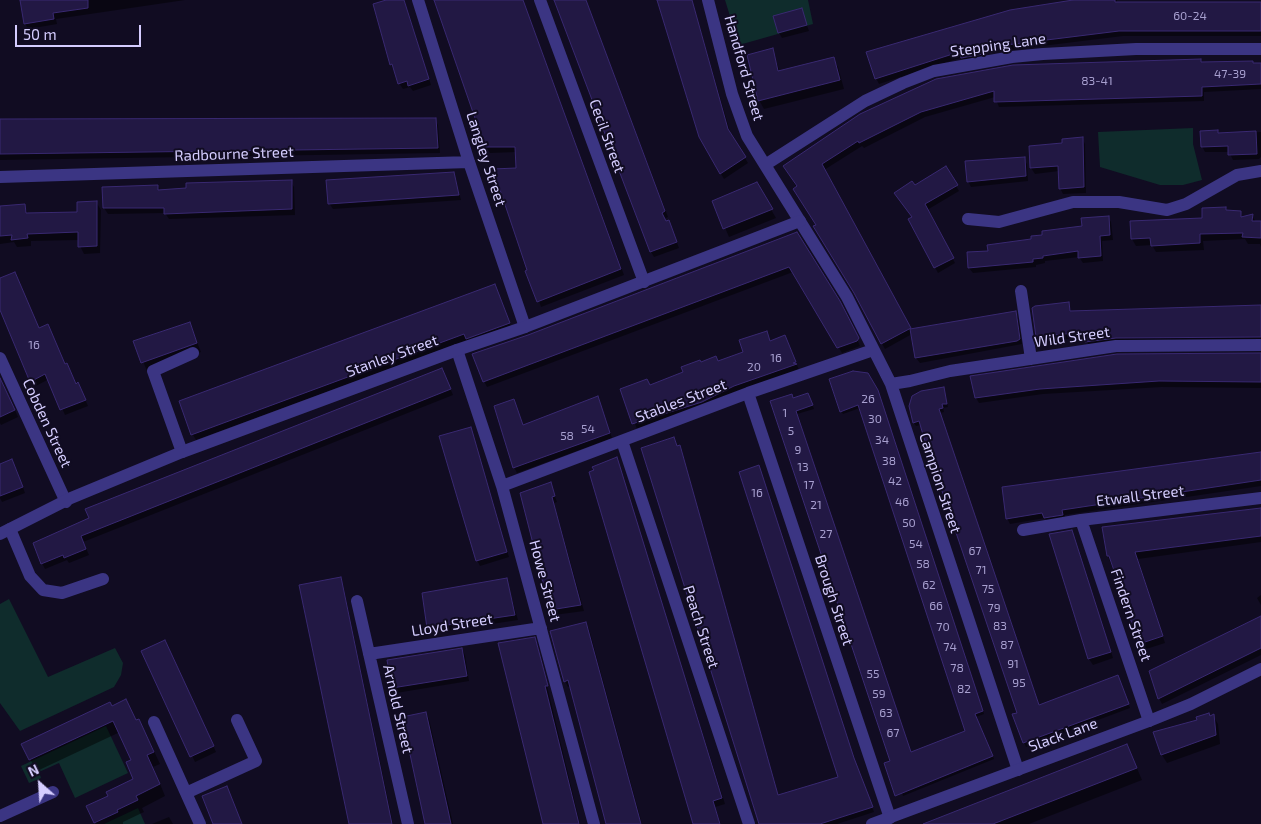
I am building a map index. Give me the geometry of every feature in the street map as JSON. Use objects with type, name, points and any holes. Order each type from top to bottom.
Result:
[{"type":"street","name":"Langley Street","points":[[418,0],[469,162],[525,327]]},
{"type":"street","name":"Cecil Street","points":[[540,0],[644,282]]},
{"type":"street","name":"Handford Street","points":[[708,0],[739,115],[748,136],[800,221]]},
{"type":"street","name":"Stepping Lane","points":[[765,165],[859,105],[903,83],[934,71],[1012,57],[1043,54],[1136,49],[1261,49]]},
{"type":"street","name":"Radbourne Street","points":[[0,177],[469,162]]},
{"type":"street","points":[[968,219],[999,222],[1073,202],[1119,202],[1156,210],[1167,210],[1186,204],[1237,175],[1261,171]]},
{"type":"street","name":"Stanley Street","points":[[5,531],[66,502],[182,452],[456,350],[525,327],[800,221]]},
{"type":"street","name":"Campion Street","points":[[800,221],[847,297],[891,384],[1018,770]]},
{"type":"street","points":[[1020,291],[1031,359]]},
{"type":"street","name":"Wild Street","points":[[891,384],[950,371],[1116,346],[1261,345]]},
{"type":"street","name":"Howe Street","points":[[456,350],[502,486],[594,824]]},
{"type":"street","name":"Stables Street","points":[[502,486],[748,393],[873,350]]},
{"type":"street","points":[[182,452],[153,371],[193,353]]},
{"type":"street","name":"Cobden Street","points":[[0,358],[66,502]]},
{"type":"street","name":"Brough Street","points":[[748,393],[890,818]]},
{"type":"street","name":"Peach Street","points":[[622,441],[749,824]]},
{"type":"street","name":"Etwall Street","points":[[1023,530],[1081,520],[1261,498]]},
{"type":"street","name":"Findern Street","points":[[1081,520],[1149,721]]},
{"type":"street","points":[[5,531],[30,576],[43,590],[62,593],[103,579]]},
{"type":"street","name":"Arnold Street","points":[[357,601],[408,824]]},
{"type":"street","name":"Lloyd Street","points":[[369,654],[541,628]]},
{"type":"street","name":"Slack Lane","points":[[872,824],[1192,704],[1261,669]]},
{"type":"street","points":[[186,793],[256,761],[237,720]]},
{"type":"street","points":[[154,722],[200,824]]},
{"type":"street","points":[[0,816],[53,792]]},
{"type":"green space","points":[[725,0],[808,0],[813,24],[739,45]]},
{"type":"green space","points":[[1193,128],[1193,144],[1202,180],[1183,185],[1160,185],[1100,167],[1098,132]]},
{"type":"green space","points":[[9,599],[48,677],[115,648],[123,663],[121,675],[114,687],[20,731],[0,703],[0,604]]},
{"type":"green space","points":[[106,726],[128,773],[75,798],[59,763],[39,772],[41,778],[29,783],[21,766]]},
{"type":"green space","points":[[138,808],[145,824],[104,824]]},
{"type":"building","points":[[20,0],[88,0],[88,8],[53,13],[54,19],[24,24]]},
{"type":"building","points":[[386,0],[404,0],[429,79],[408,86],[407,81],[398,84],[392,64],[390,65],[373,4]]},
{"type":"building","points":[[434,0],[523,0],[621,269],[537,302],[525,271],[527,270],[493,169],[516,168],[515,147],[485,147]]},
{"type":"building","points":[[554,0],[586,0],[665,211],[662,213],[666,221],[669,220],[677,242],[650,252]]},
{"type":"building","points":[[657,0],[692,0],[728,129],[746,157],[720,174],[699,137]]},
{"type":"building","points":[[1073,0],[1115,0],[1115,2],[1261,2],[1261,31],[1119,31],[982,48],[983,54],[961,58],[959,52],[875,79],[866,52],[1010,10]]},
{"type":"building","points":[[802,8],[807,25],[778,33],[773,16]]},
{"type":"building","points":[[773,48],[778,71],[834,57],[840,80],[758,101],[747,55]]},
{"type":"building","points":[[1201,59],[1201,62],[1253,61],[1253,63],[1261,63],[1261,84],[1202,87],[1202,96],[994,102],[994,91],[921,112],[859,143],[858,141],[822,164],[911,328],[881,344],[854,293],[813,226],[816,225],[793,189],[797,186],[783,166],[860,114],[936,79],[1013,65]]},
{"type":"building","points":[[436,118],[438,148],[0,154],[0,119]]},
{"type":"building","points":[[1218,130],[1218,133],[1256,131],[1257,154],[1228,155],[1228,146],[1201,147],[1200,131]]},
{"type":"building","points":[[1083,137],[1084,187],[1059,189],[1058,166],[1030,168],[1029,146],[1062,143],[1062,139]]},
{"type":"building","points":[[1025,157],[1026,176],[967,182],[965,161]]},
{"type":"building","points":[[946,166],[958,185],[925,204],[954,258],[934,268],[908,219],[912,217],[894,193],[912,181],[915,185]]},
{"type":"building","points":[[454,172],[459,195],[328,204],[326,180]]},
{"type":"building","points":[[292,180],[292,209],[164,214],[164,208],[103,208],[102,187],[158,185],[158,190],[186,188],[186,183]]},
{"type":"building","points":[[757,182],[773,209],[723,229],[712,201]]},
{"type":"building","points":[[97,201],[97,246],[78,247],[78,232],[27,234],[28,238],[11,240],[12,235],[0,236],[0,206],[25,204],[26,213],[77,212],[77,202]]},
{"type":"building","points":[[1226,207],[1226,210],[1241,211],[1241,217],[1253,214],[1252,221],[1261,221],[1261,238],[1242,237],[1243,233],[1200,234],[1200,243],[1151,246],[1150,238],[1131,239],[1130,221],[1202,218],[1202,208]]},
{"type":"building","points":[[1109,216],[1110,235],[1100,236],[1101,256],[1078,258],[1078,251],[1043,256],[1043,258],[1033,259],[1033,262],[968,268],[967,252],[988,251],[987,245],[1031,239],[1031,236],[1042,235],[1042,231],[1082,226],[1081,218]]},
{"type":"building","points":[[797,232],[840,301],[859,338],[857,341],[837,348],[789,267],[483,382],[472,354],[528,335]]},
{"type":"building","points":[[15,272],[39,328],[48,324],[65,364],[67,363],[76,384],[78,382],[86,400],[60,410],[45,374],[30,382],[0,310],[0,278]]},
{"type":"building","points":[[495,284],[510,323],[466,339],[464,334],[191,435],[179,401]]},
{"type":"building","points":[[1069,302],[1070,311],[1261,305],[1261,337],[1116,338],[1085,342],[1084,332],[1036,337],[1032,308]]},
{"type":"building","points":[[1016,311],[1020,339],[1017,341],[915,358],[910,329]]},
{"type":"building","points":[[190,322],[197,343],[141,363],[133,341]]},
{"type":"building","points":[[767,331],[770,341],[785,335],[796,362],[793,363],[797,364],[734,386],[702,402],[632,424],[620,389],[647,379],[650,385],[683,372],[681,367],[700,360],[701,362],[716,356],[718,361],[743,352],[739,340]]},
{"type":"building","points":[[1261,353],[1261,382],[1159,381],[1040,389],[975,398],[970,376],[1117,354]]},
{"type":"building","points":[[442,368],[451,389],[81,536],[86,549],[64,558],[63,555],[41,564],[33,543],[89,518],[85,509]]},
{"type":"building","points":[[853,371],[868,373],[878,390],[983,711],[975,714],[993,756],[895,796],[884,763],[890,761],[770,401],[792,394],[793,398],[808,393],[813,405],[796,411],[911,752],[965,731],[858,405],[840,412],[829,379]]},
{"type":"building","points":[[0,378],[15,410],[0,417]]},
{"type":"building","points":[[944,387],[947,404],[942,404],[943,408],[939,409],[1039,705],[1118,675],[1129,704],[1023,743],[1012,714],[1017,713],[919,421],[913,423],[909,406],[912,396],[921,391]]},
{"type":"building","points":[[598,396],[610,433],[513,468],[494,406],[514,399],[523,425]]},
{"type":"building","points":[[471,427],[507,552],[476,561],[439,436]]},
{"type":"building","points":[[674,437],[677,446],[680,445],[778,795],[838,777],[739,472],[759,465],[854,758],[873,807],[820,824],[759,824],[641,448]]},
{"type":"building","points":[[1261,452],[1261,480],[1062,510],[1063,515],[1044,518],[1042,513],[1006,519],[1002,487]]},
{"type":"building","points":[[617,457],[722,798],[713,801],[720,824],[693,824],[589,472],[594,470],[592,467]]},
{"type":"building","points":[[12,459],[23,487],[0,496],[0,464]]},
{"type":"building","points":[[551,482],[555,496],[552,497],[581,605],[550,610],[520,493]]},
{"type":"building","points":[[1261,508],[1261,536],[1135,552],[1163,636],[1139,644],[1109,556],[1107,556],[1102,527]]},
{"type":"building","points":[[1072,530],[1111,652],[1088,659],[1049,534]]},
{"type":"building","points":[[341,577],[392,824],[349,824],[299,585]]},
{"type":"building","points":[[507,578],[515,615],[427,628],[422,593]]},
{"type":"building","points":[[1261,616],[1261,648],[1158,699],[1149,671]]},
{"type":"building","points":[[586,622],[641,824],[606,824],[568,680],[564,682],[550,631]]},
{"type":"building","points":[[535,637],[579,824],[543,824],[498,643]]},
{"type":"building","points":[[165,640],[214,746],[190,757],[141,651]]},
{"type":"building","points":[[462,648],[467,676],[392,688],[387,660]]},
{"type":"building","points":[[126,699],[136,720],[139,719],[154,752],[147,755],[160,784],[136,796],[138,800],[117,810],[118,812],[94,823],[86,806],[108,796],[106,792],[133,779],[126,762],[131,760],[113,721],[29,760],[21,744],[110,702],[112,706]]},
{"type":"building","points":[[426,712],[451,824],[425,824],[402,717]]},
{"type":"building","points":[[1209,713],[1210,716],[1214,714],[1216,735],[1161,755],[1153,732],[1197,720],[1196,717]]},
{"type":"building","points":[[1127,744],[1137,768],[993,824],[923,824]]},
{"type":"building","points":[[227,786],[242,824],[213,824],[202,796]]}]
